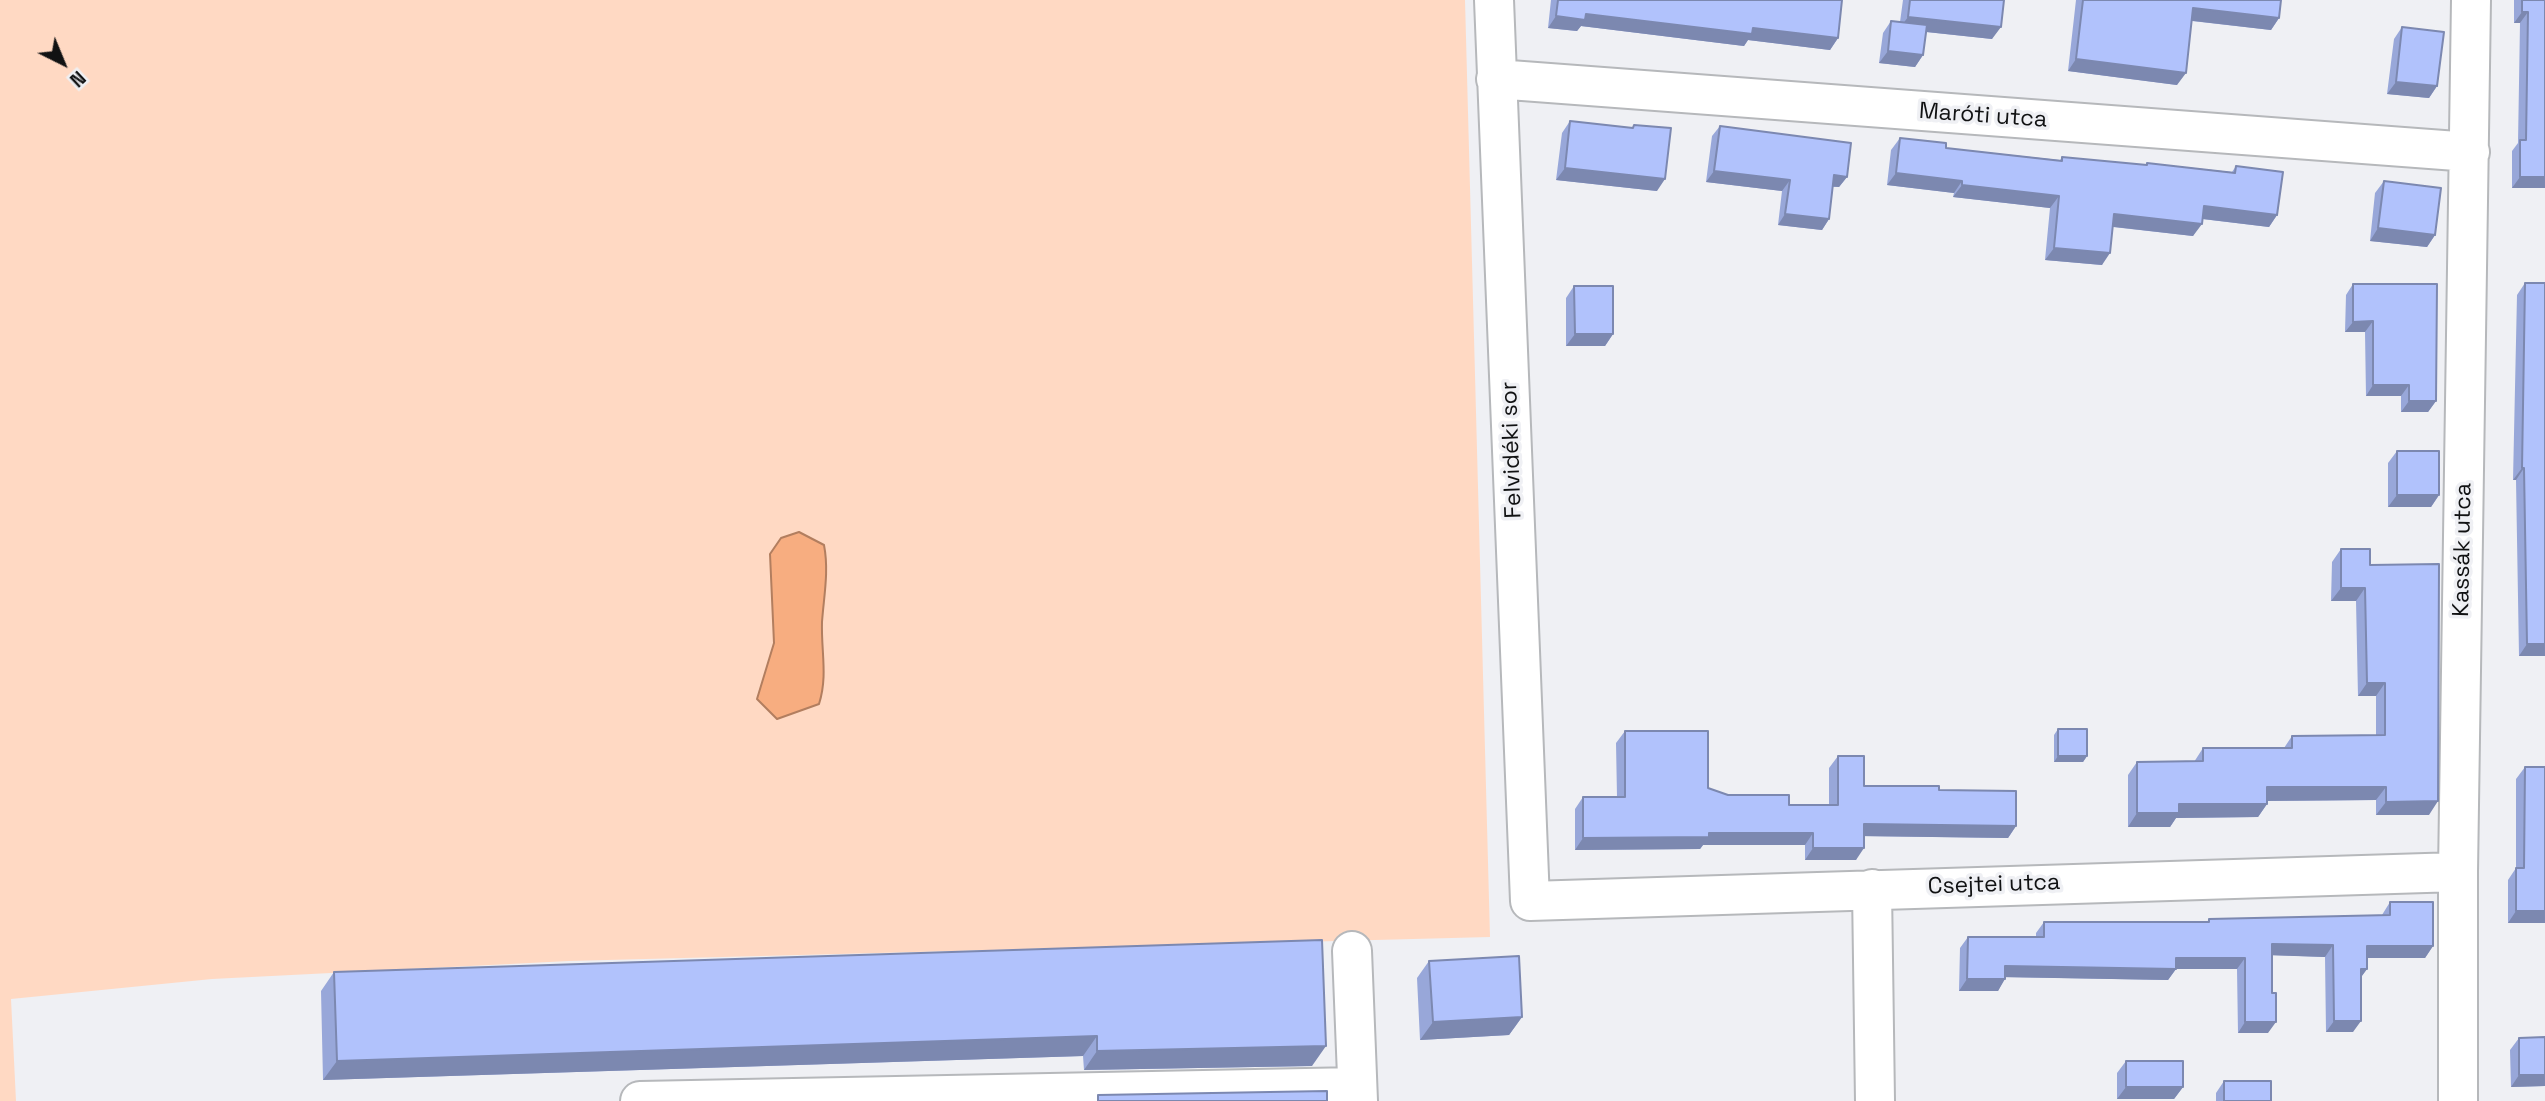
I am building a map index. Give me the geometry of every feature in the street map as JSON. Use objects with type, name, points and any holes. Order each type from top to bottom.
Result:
[{"type":"street","name":"Felvidéki sor","points":[[1494,0],[1530,901]]},
{"type":"street","name":"Kassák utca","points":[[2458,1101],[2458,872],[2471,0]]},
{"type":"street","name":"Maróti utca","points":[[1496,79],[2470,152]]},
{"type":"street","name":"Csejtei utca","points":[[1530,901],[2458,872]]},
{"type":"street","points":[[1872,889],[1875,1101]]},
{"type":"street","points":[[640,1101],[1358,1094],[1352,951]]},
{"type":"shaded area","points":[[0,0],[1465,0],[1490,937],[569,961],[212,979],[11,999],[16,1101],[0,1101]]},
{"type":"shaded area","points":[[799,532],[824,545],[826,574],[822,622],[822,694],[819,704],[777,719],[757,699],[774,643],[770,554],[781,538]]},
{"type":"building","points":[[1558,0],[1842,0],[1838,38],[1753,28],[1752,34],[1586,14],[1585,20],[1556,16]]},
{"type":"building","points":[[1910,0],[2004,0],[2001,27],[1908,17]]},
{"type":"building","points":[[2083,0],[2281,0],[2279,18],[2193,8],[2186,73],[2076,59]]},
{"type":"building","points":[[2522,0],[2545,0],[2545,177],[2520,177],[2520,140],[2526,140],[2528,12],[2522,12]]},
{"type":"building","points":[[1891,21],[1927,25],[1923,55],[1888,51]]},
{"type":"building","points":[[2402,27],[2444,32],[2437,86],[2396,82]]},
{"type":"building","points":[[1570,121],[1633,128],[1634,125],[1671,128],[1665,179],[1565,168]]},
{"type":"building","points":[[1720,126],[1851,143],[1847,177],[1834,175],[1829,219],[1785,214],[1790,180],[1714,171]]},
{"type":"building","points":[[1900,138],[1946,143],[1946,148],[2062,161],[2062,157],[2235,173],[2236,166],[2283,172],[2277,215],[2204,206],[2202,224],[2114,214],[2110,253],[2054,248],[2059,196],[1962,185],[1962,181],[1896,173]]},
{"type":"building","points":[[2384,181],[2441,188],[2435,235],[2378,228]]},
{"type":"building","points":[[2525,283],[2545,283],[2545,644],[2527,644],[2522,468]]},
{"type":"building","points":[[2353,284],[2437,284],[2436,401],[2409,401],[2409,385],[2373,385],[2373,321],[2353,322]]},
{"type":"building","points":[[1574,286],[1613,286],[1613,334],[1575,334]]},
{"type":"building","points":[[2397,451],[2439,451],[2439,495],[2397,495]]},
{"type":"building","points":[[2341,549],[2370,549],[2370,565],[2439,564],[2438,801],[2386,802],[2386,787],[2267,787],[2267,804],[2179,804],[2179,813],[2137,813],[2137,762],[2203,761],[2203,748],[2292,748],[2292,736],[2385,735],[2385,683],[2367,683],[2365,588],[2341,588]]},
{"type":"building","points":[[2058,729],[2087,729],[2087,756],[2058,756]]},
{"type":"building","points":[[1625,731],[1708,731],[1708,788],[1728,795],[1789,795],[1789,805],[1838,805],[1838,756],[1864,756],[1864,786],[1939,786],[1939,790],[2016,791],[2016,826],[1864,824],[1864,848],[1813,848],[1813,833],[1709,833],[1709,837],[1583,838],[1583,797],[1625,797]]},
{"type":"building","points":[[2525,767],[2545,767],[2545,911],[2516,911],[2516,868],[2524,868]]},
{"type":"building","points":[[2390,902],[2433,902],[2433,946],[2367,946],[2367,969],[2361,969],[2361,1021],[2334,1021],[2333,945],[2272,944],[2272,993],[2276,993],[2276,1022],[2245,1022],[2245,958],[2176,958],[2176,969],[2005,966],[2005,979],[1967,979],[1968,937],[2044,937],[2044,922],[2209,922],[2209,919],[2390,915]]},
{"type":"building","points":[[1322,940],[1326,1046],[1097,1051],[1097,1036],[337,1061],[334,972]]},
{"type":"building","points":[[1519,956],[1522,1017],[1433,1022],[1429,961]]},
{"type":"building","points":[[2545,1037],[2545,1075],[2519,1075],[2519,1038]]},
{"type":"building","points":[[2126,1061],[2183,1061],[2183,1087],[2126,1087]]},
{"type":"building","points":[[2224,1081],[2271,1081],[2271,1101],[2224,1101]]},
{"type":"building","points":[[1327,1091],[1327,1101],[1098,1101],[1098,1095]]}]
